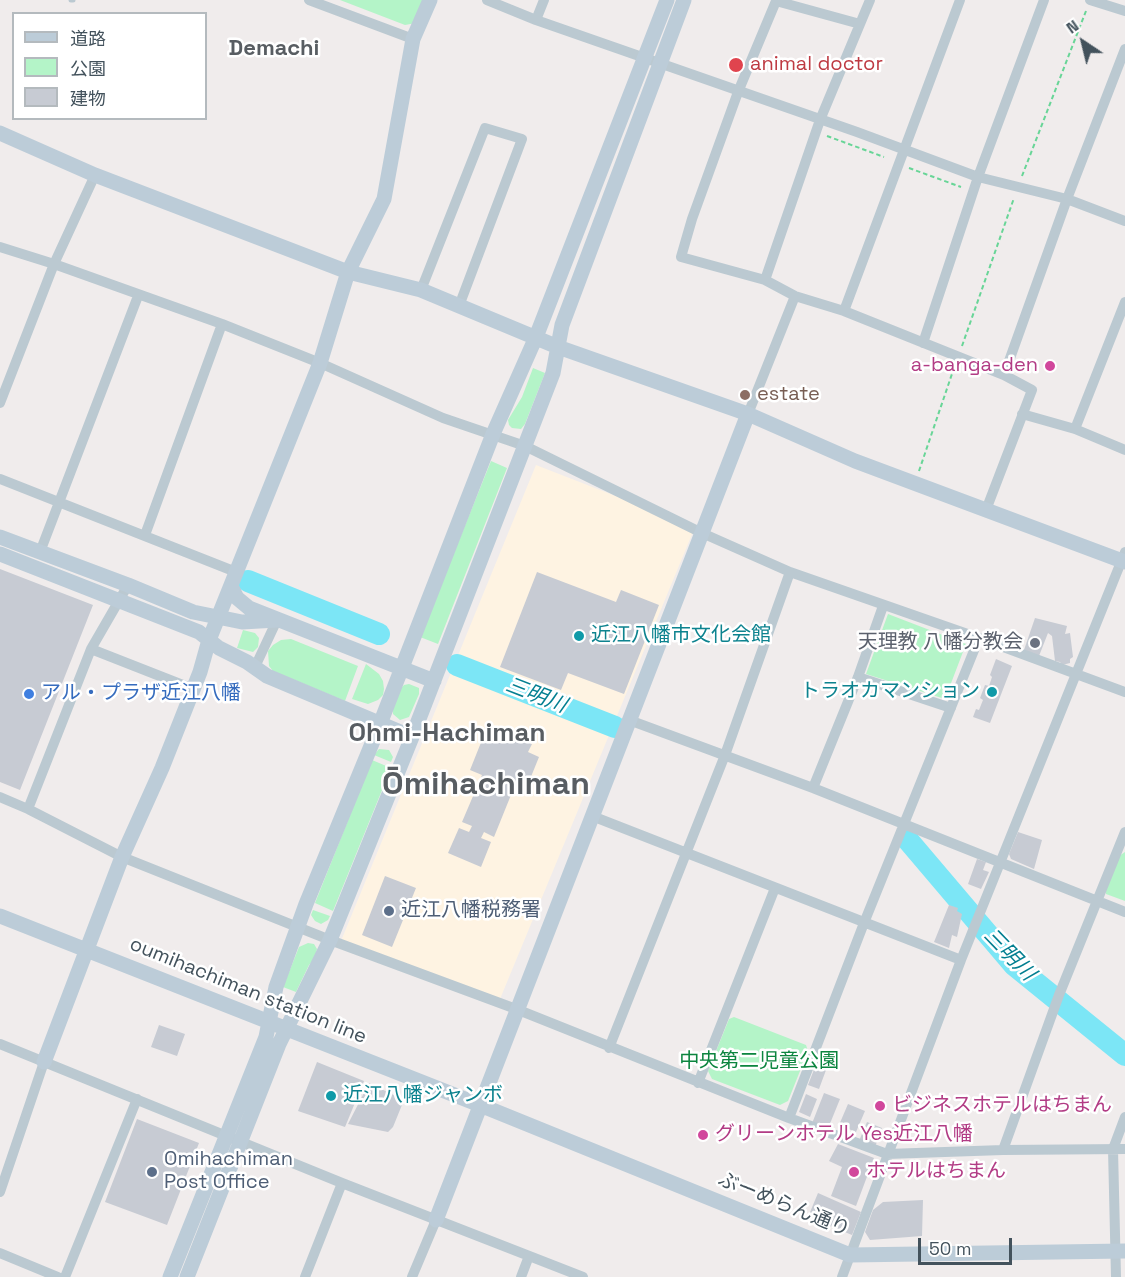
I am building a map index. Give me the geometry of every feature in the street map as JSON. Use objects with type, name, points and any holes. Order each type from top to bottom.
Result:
[{"type":"street","points":[[309,0],[412,39]]},
{"type":"street","points":[[0,1192],[44,1062],[122,857],[162,768],[193,689],[209,640],[320,363],[348,272],[384,199],[412,39],[430,0]]},
{"type":"street","points":[[488,0],[536,20],[978,177],[1067,199],[1125,221]]},
{"type":"street","points":[[536,20],[544,0]]},
{"type":"street","points":[[187,1277],[266,1037],[267,1022],[276,987],[298,927],[402,669],[493,434],[536,337],[667,0]]},
{"type":"street","points":[[170,1277],[233,1137],[330,940],[412,738],[553,373],[562,325],[684,0]]},
{"type":"street","points":[[765,280],[820,120],[870,0]]},
{"type":"street","points":[[844,310],[960,0]]},
{"type":"street","points":[[923,343],[978,177],[1044,0]]},
{"type":"street","points":[[1090,0],[1125,11]]},
{"type":"street","points":[[860,24],[776,1],[738,92],[681,257],[765,280],[795,296],[844,310],[1004,375],[1032,390],[986,510]]},
{"type":"street","points":[[1004,375],[1067,199],[1125,49]]},
{"type":"street","points":[[421,290],[484,128],[522,140],[459,306]]},
{"type":"street","points":[[0,133],[95,175],[348,272],[421,290],[558,347],[748,414],[855,461],[1124,558],[999,863],[842,1277]]},
{"type":"street","points":[[0,403],[54,264],[95,175]]},
{"type":"street","points":[[0,247],[222,324],[320,363],[443,418],[525,446],[702,533],[790,572],[980,638],[1125,692]]},
{"type":"street","points":[[40,552],[138,296]]},
{"type":"street","points":[[412,1277],[795,296]]},
{"type":"street","points":[[1075,429],[1125,302]]},
{"type":"street","points":[[145,536],[222,324]]},
{"type":"street","points":[[1022,414],[1075,429],[1125,450]]},
{"type":"street","points":[[0,479],[145,536],[234,579]]},
{"type":"street","points":[[0,537],[193,612],[242,622],[277,620]]},
{"type":"street","points":[[0,554],[199,632],[219,648],[267,676],[412,738]]},
{"type":"street","points":[[609,1048],[725,755],[790,572]]},
{"type":"street","points":[[234,579],[237,598],[249,608],[434,681]]},
{"type":"street","points":[[28,809],[91,649],[128,585]]},
{"type":"street","points":[[813,788],[858,677],[883,606]]},
{"type":"street","points":[[255,667],[277,620]]},
{"type":"street","points":[[789,1118],[864,923],[980,638]]},
{"type":"street","points":[[91,649],[193,689]]},
{"type":"street","points":[[858,677],[951,708]]},
{"type":"street","points":[[628,720],[813,788],[1125,912]]},
{"type":"street","points":[[0,797],[122,857],[330,940],[516,1009],[698,1083],[887,1154],[1125,1149]]},
{"type":"street","points":[[592,816],[961,960]]},
{"type":"street","points":[[1003,1150],[1057,1000],[1096,901],[1122,847],[1125,832]]},
{"type":"street","points":[[698,1083],[775,888]]},
{"type":"street","name":"oumihachiman station line","points":[[0,916],[480,1105]]},
{"type":"street","points":[[0,1044],[342,1183],[583,1277]]},
{"type":"street","points":[[65,1277],[137,1099]]},
{"type":"street","name":"ぶーめらん通り","points":[[480,1105],[850,1255],[1120,1251]]},
{"type":"street","points":[[1116,1277],[1120,1251],[1113,1149],[1125,1117]]},
{"type":"street","points":[[305,1277],[342,1183]]},
{"type":"street","points":[[0,1253],[58,1277]]},
{"type":"street","points":[[520,1277],[529,1256]]},
{"type":"path","points":[[917,475],[1018,187],[1090,0]]},
{"type":"path","points":[[822,134],[884,157]]},
{"type":"path","points":[[904,166],[961,187]]},
{"type":"shaded area","points":[[536,465],[695,527],[500,999],[341,941]]},
{"type":"green space","points":[[340,0],[425,0],[416,23],[405,25]]},
{"type":"green space","points":[[533,368],[545,373],[525,424],[521,429],[512,428],[508,420],[522,397]]},
{"type":"green space","points":[[491,461],[507,468],[438,644],[420,637]]},
{"type":"green space","points":[[888,614],[966,644],[945,699],[866,674]]},
{"type":"green space","points":[[243,630],[255,633],[259,638],[258,647],[253,652],[237,648]]},
{"type":"green space","points":[[291,639],[358,666],[345,701],[273,671],[269,666],[268,651],[281,640]]},
{"type":"green space","points":[[366,664],[379,674],[384,689],[383,695],[378,700],[368,704],[352,699]]},
{"type":"green space","points":[[409,684],[419,688],[419,694],[409,717],[400,720],[393,714],[393,709],[401,688]]},
{"type":"green space","points":[[379,749],[389,750],[393,757],[391,762],[374,755]]},
{"type":"green space","points":[[372,760],[391,768],[333,911],[315,903]]},
{"type":"green space","points":[[1125,852],[1125,901],[1106,894],[1106,889],[1119,856]]},
{"type":"green space","points":[[313,910],[330,916],[328,920],[321,924],[315,921],[311,915]]},
{"type":"green space","points":[[308,943],[314,944],[317,949],[315,958],[309,965],[296,992],[283,987],[299,947]]},
{"type":"green space","name":"中央第二児童公園","points":[[734,1017],[806,1045],[808,1051],[788,1101],[780,1105],[712,1079],[708,1071],[729,1019]]},
{"type":"building","name":"アル・プラザ近江八幡","points":[[0,569],[93,605],[20,790],[0,782]]},
{"type":"building","name":"近江八幡市文化会館","points":[[537,572],[616,602],[621,590],[659,605],[624,694],[568,673],[561,690],[500,667]]},
{"type":"building","name":"天理教 八幡分教会","points":[[1035,618],[1067,626],[1065,634],[1070,633],[1073,657],[1070,663],[1062,665],[1055,661],[1052,636],[1048,633],[1039,656],[1024,650]]},
{"type":"building","name":"トラオカマンション","points":[[996,659],[1012,666],[990,723],[973,717],[983,700],[980,698],[985,685],[989,686]]},
{"type":"building","points":[[502,731],[532,744],[528,752],[539,757],[524,794],[513,790],[494,837],[484,832],[481,838],[491,842],[481,867],[448,853],[459,828],[469,832],[472,826],[462,822],[482,775],[470,770],[484,735],[497,741]]},
{"type":"building","points":[[1018,832],[1042,840],[1034,869],[1011,859],[1009,854]]},
{"type":"building","points":[[977,859],[986,862],[983,870],[989,872],[981,889],[968,884]]},
{"type":"building","name":"近江八幡税務署","points":[[385,876],[416,888],[392,947],[362,935]]},
{"type":"building","points":[[949,905],[958,908],[957,911],[962,914],[957,937],[952,935],[949,948],[934,942]]},
{"type":"building","points":[[159,1025],[185,1034],[177,1056],[151,1047]]},
{"type":"building","points":[[822,1049],[837,1055],[834,1064],[829,1062],[819,1089],[808,1085]]},
{"type":"building","name":"近江八幡ジャンボ","points":[[317,1062],[364,1081],[345,1127],[298,1111]]},
{"type":"building","points":[[369,1083],[404,1100],[393,1127],[388,1132],[348,1124]]},
{"type":"building","points":[[824,1093],[840,1099],[827,1131],[811,1126]]},
{"type":"building","points":[[806,1094],[817,1099],[810,1117],[799,1112]]},
{"type":"building","points":[[848,1104],[865,1111],[856,1132],[839,1125]]},
{"type":"building","points":[[137,1119],[199,1143],[167,1225],[105,1202]]},
{"type":"building","points":[[867,1122],[882,1128],[875,1147],[859,1141]]},
{"type":"building","name":"ホテルはちまん","points":[[838,1144],[874,1158],[856,1206],[831,1196],[842,1167],[829,1161]]},
{"type":"building","points":[[818,1193],[861,1212],[852,1235],[808,1217]]},
{"type":"building","points":[[923,1200],[922,1236],[870,1240],[865,1232],[873,1210],[883,1202]]},
{"type":"waterway","name":"三明川","points":[[248,581],[379,634]]},
{"type":"waterway","name":"三明川","points":[[457,665],[615,727]]},
{"type":"waterway","name":"三明川","points":[[907,839],[1014,965],[1125,1055]]},
{"type":"place","name":"animal doctor","points":[[736,65]]},
{"type":"place","name":"a-banga-den","points":[[1050,366]]},
{"type":"place","name":"estate","points":[[745,395]]},
{"type":"place","name":"近江八幡市文化会館","points":[[579,636]]},
{"type":"place","name":"天理教 八幡分教会","points":[[1035,643]]},
{"type":"place","name":"トラオカマンション","points":[[992,692]]},
{"type":"place","name":"アル・プラザ近江八幡","points":[[29,694]]},
{"type":"place","name":"近江八幡税務署","points":[[389,911]]},
{"type":"place","name":"近江八幡ジャンボ","points":[[331,1096]]},
{"type":"place","name":"ビジネスホテルはちまん","points":[[880,1106]]},
{"type":"place","name":"グリーンホテル Yes近江八幡","points":[[703,1135]]},
{"type":"place","name":"Omihachiman Post Office","points":[[152,1172]]},
{"type":"place","name":"ホテルはちまん","points":[[854,1172]]},
{"type":"district","name":"Demachi","points":[[274,49]]},
{"type":"district","name":"Ohmi-Hachiman","points":[[447,734]]},
{"type":"district","name":"Ōmihachiman","points":[[486,785]]}]
